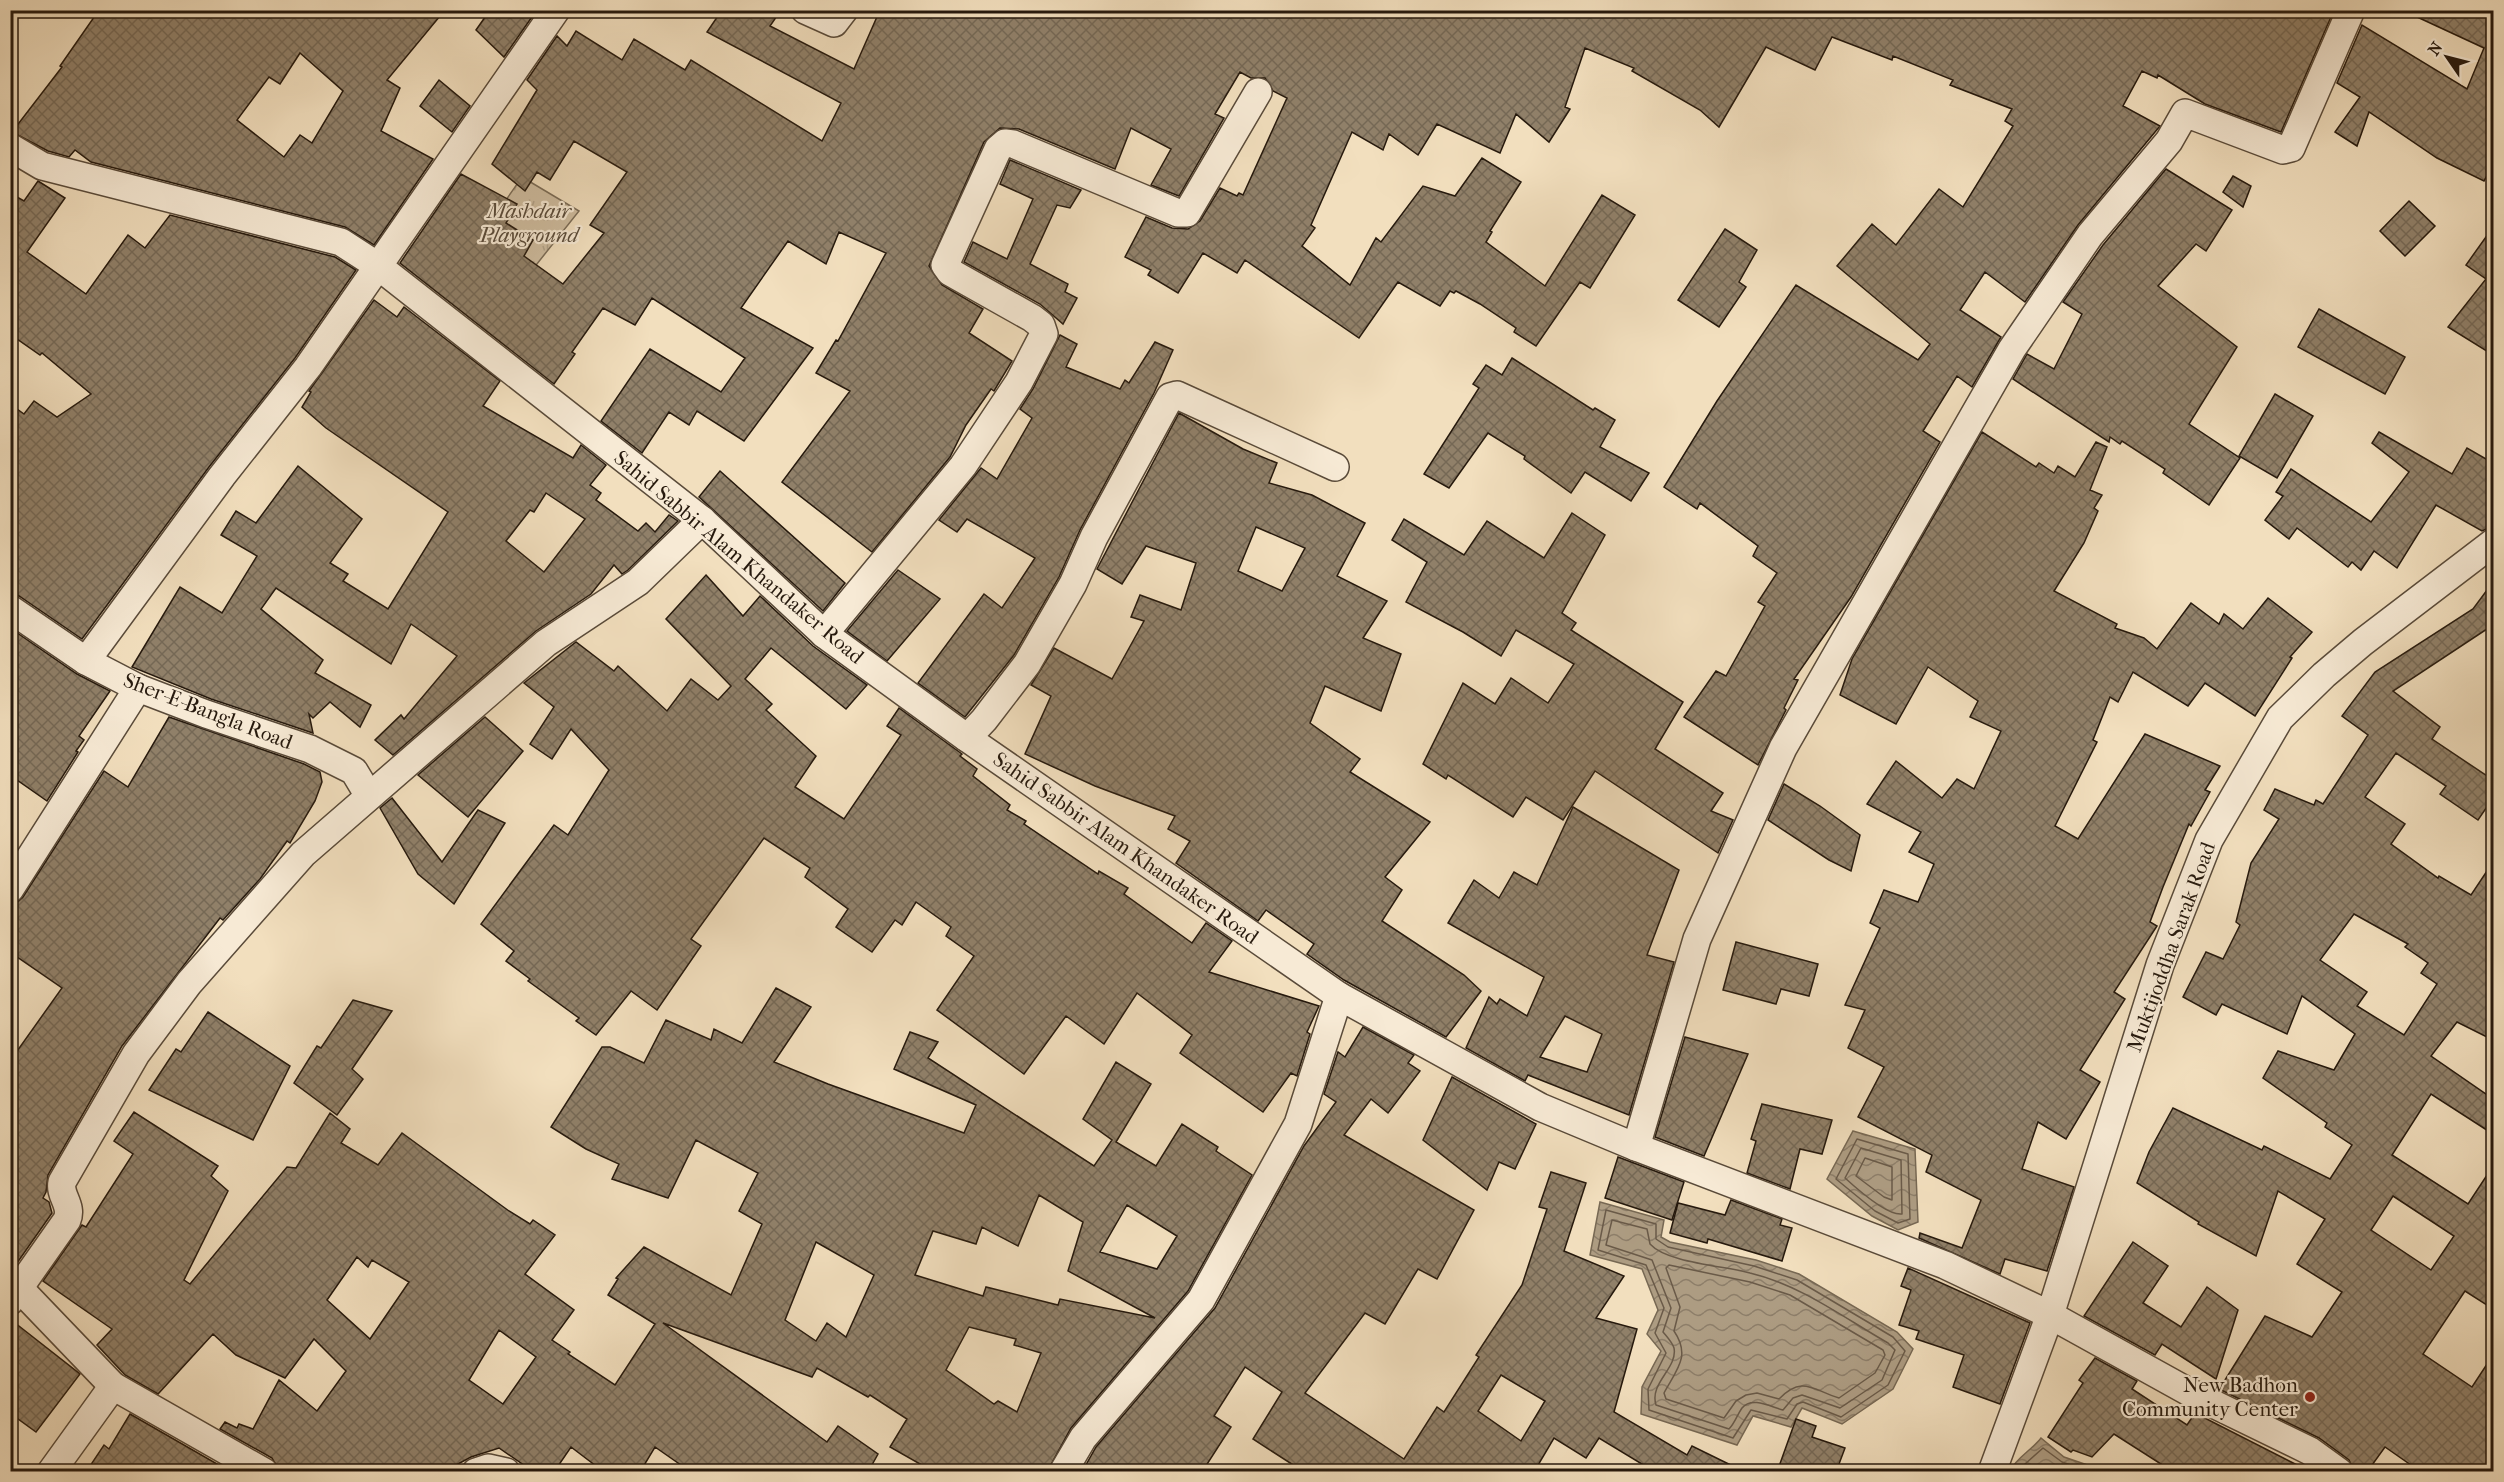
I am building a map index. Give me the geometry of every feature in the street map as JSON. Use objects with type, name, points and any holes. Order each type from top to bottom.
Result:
[{"type":"street","points":[[86,661],[222,476],[308,368],[556,10]]},
{"type":"street","points":[[805,10],[834,23],[844,10]]},
{"type":"street","points":[[1636,1147],[1697,939],[1783,748],[1938,483],[2012,349],[2090,235],[2169,141],[2185,113],[2283,150],[2290,148],[2351,10]]},
{"type":"street","points":[[824,634],[963,466],[1019,382],[1044,334],[1041,325],[1032,318],[950,272],[945,265],[998,149],[1005,143],[1013,144],[1178,213],[1187,213],[1258,92]]},
{"type":"street","name":"Sahid Sabbir Alam Khandaker Road","points":[[10,147],[42,166],[342,242],[378,266],[702,520],[824,634],[967,738],[1339,996],[1540,1107],[1636,1147],[1945,1265],[2050,1315],[2189,1392],[2310,1451],[2339,1472]]},
{"type":"street","points":[[967,738],[984,720],[1027,664],[1073,584],[1094,537],[1170,397],[1177,395],[1335,467]]},
{"type":"street","points":[[264,1472],[113,1386],[15,1295],[67,1220],[70,1207],[61,1187],[62,1182],[136,1054],[189,983],[303,854],[546,643],[638,582],[702,520]]},
{"type":"street","name":"Muktijoddha Sarak Road","points":[[1992,1472],[2050,1315],[2160,965],[2215,830],[2280,718],[2324,675],[2363,642],[2493,542]]},
{"type":"street","name":"Sher-E-Bangla Road","points":[[10,609],[86,661],[138,688],[310,749],[354,771],[369,796]]},
{"type":"street","points":[[10,889],[138,688]]},
{"type":"street","points":[[1063,1472],[1083,1438],[1201,1300],[1298,1124],[1339,996]]},
{"type":"street","points":[[51,1472],[113,1386]]},
{"type":"street","points":[[476,1472],[488,1468],[506,1472]]},
{"type":"green space","name":"Mashdair Playground","points":[[522,177],[579,211],[494,318],[448,283]]},
{"type":"water","points":[[1853,1131],[1915,1149],[1918,1222],[1898,1230],[1872,1216],[1827,1179]]},
{"type":"water","points":[[1600,1202],[1664,1220],[1661,1237],[1670,1242],[1756,1260],[1799,1274],[1897,1332],[1913,1349],[1893,1389],[1842,1424],[1802,1408],[1791,1427],[1753,1416],[1737,1445],[1641,1414],[1642,1387],[1661,1351],[1647,1334],[1658,1310],[1642,1269],[1590,1255]]},
{"type":"water","points":[[2041,1438],[2064,1457],[2105,1471],[2010,1471]]},
{"type":"building","points":[[99,10],[445,10],[387,80],[400,88],[381,131],[433,159],[374,245],[345,227],[91,162],[75,150],[69,157],[48,151],[12,132],[62,67],[60,66]],"holes":[[[300,53],[343,91],[312,143],[300,135],[284,157],[237,120],[269,77],[280,84]]]},
{"type":"building","points":[[490,10],[530,10],[534,14],[504,57],[476,30]]},
{"type":"building","points":[[722,10],[781,10],[770,26],[854,69],[880,10],[2334,10],[2281,132],[2205,104],[2158,75],[2157,78],[2142,71],[2123,106],[2160,126],[2078,225],[2025,302],[1985,272],[1960,310],[2001,337],[1972,387],[1957,376],[1923,431],[1940,442],[1851,597],[1794,679],[1798,680],[1784,708],[1786,710],[1758,765],[1684,717],[1716,671],[1726,676],[1765,606],[1758,602],[1777,573],[1753,556],[1758,546],[1700,503],[1697,509],[1664,487],[1717,401],[1796,285],[1918,360],[1930,344],[1837,266],[1872,224],[1896,245],[1939,189],[1963,207],[2013,126],[2005,121],[2012,109],[1950,85],[1953,80],[1893,56],[1892,60],[1832,37],[1815,70],[1766,47],[1719,127],[1700,110],[1632,71],[1634,68],[1585,48],[1565,107],[1570,109],[1549,142],[1516,114],[1500,153],[1437,124],[1418,155],[1389,134],[1383,150],[1352,132],[1311,225],[1315,228],[1302,246],[1350,285],[1376,238],[1381,242],[1423,186],[1455,196],[1482,158],[1521,182],[1490,231],[1492,232],[1486,242],[1545,286],[1602,195],[1635,215],[1590,288],[1580,282],[1536,346],[1514,332],[1516,328],[1456,291],[1454,293],[1450,291],[1440,306],[1398,282],[1359,338],[1245,260],[1237,273],[1203,253],[1178,293],[1148,275],[1151,270],[1125,257],[1146,217],[1172,228],[1188,229],[1200,221],[1220,188],[1237,196],[1239,193],[1243,195],[1287,98],[1273,91],[1265,78],[1251,78],[1240,72],[1215,114],[1224,118],[1179,196],[1151,185],[1171,149],[1131,128],[1115,169],[1019,129],[1000,128],[984,142],[929,266],[942,285],[983,309],[969,333],[1012,361],[994,391],[991,389],[966,425],[950,457],[872,552],[782,482],[850,391],[816,373],[836,340],[838,341],[886,253],[839,232],[826,264],[788,241],[741,308],[813,348],[744,441],[697,411],[689,425],[669,412],[642,453],[601,421],[650,349],[721,392],[745,358],[652,298],[635,325],[603,308],[572,352],[575,354],[554,384],[400,263],[461,174],[517,204],[506,223],[533,240],[524,256],[563,284],[604,233],[590,225],[627,172],[574,141],[550,180],[537,172],[525,191],[492,164],[537,90],[527,80],[557,36],[567,46],[576,31],[622,60],[634,39],[685,70],[691,60],[822,141],[841,103],[707,32]]},
{"type":"building","points":[[2402,10],[2493,10],[2493,164],[2484,181],[2437,158],[2369,112],[2357,146],[2335,132],[2360,97],[2337,83],[2362,25],[2467,89],[2484,48]]},
{"type":"building","points":[[439,80],[470,106],[452,132],[420,106]]},
{"type":"building","points":[[1010,160],[1081,190],[1070,208],[1057,205],[1030,264],[1068,284],[1065,292],[1077,298],[1063,324],[1040,304],[964,262],[973,242],[1007,259],[1033,199],[1000,184]]},
{"type":"building","points":[[2166,169],[2232,210],[2206,251],[2196,244],[2158,286],[2237,347],[2189,424],[2240,458],[2209,505],[2163,473],[2165,469],[2122,441],[2120,444],[2110,437],[2109,442],[2013,379],[2027,354],[2054,369],[2082,314],[2063,302],[2103,245]]},
{"type":"building","points":[[2233,176],[2251,186],[2243,207],[2223,192]]},
{"type":"building","points":[[38,181],[65,198],[27,252],[86,294],[128,235],[145,248],[170,215],[335,257],[356,270],[295,358],[209,467],[82,639],[19,596],[10,593],[10,404],[24,414],[34,401],[57,417],[91,394],[42,353],[40,355],[10,334],[10,193],[24,201]]},
{"type":"building","points":[[2409,201],[2435,226],[2405,256],[2380,231]]},
{"type":"building","points":[[2493,227],[2493,355],[2448,327],[2486,279],[2466,265]]},
{"type":"building","points":[[1725,229],[1757,250],[1739,282],[1746,287],[1719,327],[1678,300]]},
{"type":"building","points":[[374,300],[397,317],[404,307],[500,381],[483,406],[573,458],[581,445],[606,465],[590,485],[601,493],[596,500],[638,531],[646,523],[655,532],[669,515],[678,521],[628,570],[622,574],[614,565],[591,594],[536,631],[393,755],[375,740],[401,715],[404,719],[457,656],[411,624],[391,664],[276,588],[261,609],[323,660],[315,673],[371,705],[360,727],[330,702],[313,718],[309,714],[313,733],[211,699],[132,667],[180,587],[222,613],[257,556],[221,535],[236,511],[256,523],[298,466],[362,519],[330,563],[348,574],[343,581],[388,609],[448,512],[326,428],[302,407],[311,392],[309,391]],"holes":[[[546,493],[585,519],[544,572],[506,541],[530,510],[534,512]]]},
{"type":"building","points":[[2319,309],[2405,357],[2385,394],[2298,347]]},
{"type":"building","points":[[1060,335],[1077,344],[1066,367],[1120,389],[1125,380],[1129,383],[1155,342],[1173,350],[1154,393],[1080,530],[1059,577],[1014,655],[965,717],[918,683],[984,594],[1002,608],[1035,558],[967,519],[957,532],[939,520],[981,468],[997,479],[1032,418],[1020,409],[1033,389]]},
{"type":"building","points":[[1512,358],[1593,410],[1595,408],[1615,420],[1600,447],[1649,473],[1631,501],[1585,472],[1571,493],[1524,459],[1525,456],[1488,433],[1449,488],[1424,474],[1479,388],[1473,384],[1486,365],[1502,375]]},
{"type":"building","points":[[2275,394],[2313,416],[2277,478],[2239,456]]},
{"type":"building","points":[[1179,413],[1243,449],[1277,463],[1269,483],[1312,495],[1365,523],[1337,576],[1387,601],[1363,638],[1401,654],[1381,711],[1325,686],[1310,723],[1360,759],[1350,772],[1430,822],[1385,877],[1402,890],[1382,921],[1464,975],[1481,991],[1446,1037],[1344,980],[1307,954],[1314,944],[1266,910],[1258,921],[1176,863],[1190,841],[1168,829],[1175,816],[1095,786],[1025,754],[1051,696],[1031,685],[1054,648],[1112,679],[1144,621],[1131,617],[1140,595],[1181,610],[1196,563],[1146,546],[1122,584],[1097,569]],"holes":[[[1256,527],[1305,548],[1282,591],[1238,571]]]},
{"type":"building","points":[[1982,432],[2036,467],[2039,463],[2054,473],[2058,466],[2075,477],[2096,442],[2107,447],[2090,490],[2102,495],[2094,508],[2098,511],[2084,543],[2054,591],[2117,624],[2115,628],[2144,638],[2157,649],[2191,603],[2219,624],[2224,614],[2243,629],[2268,598],[2312,632],[2290,657],[2292,658],[2255,716],[2205,683],[2188,706],[2133,672],[2118,702],[2110,697],[2093,740],[2097,742],[2055,826],[2078,839],[2145,734],[2220,766],[2205,790],[2210,792],[2191,826],[2189,824],[2163,887],[2150,922],[2157,926],[2114,992],[2125,999],[2080,1070],[2100,1082],[2066,1139],[2038,1122],[2022,1169],[2074,1187],[2047,1271],[2005,1259],[2000,1274],[1919,1238],[1920,1233],[1962,1248],[1981,1200],[1926,1172],[1932,1155],[1858,1117],[1884,1067],[1848,1048],[1865,1010],[1845,1005],[1880,928],[1870,923],[1884,890],[1918,902],[1934,864],[1909,852],[1921,832],[1867,804],[1896,761],[1942,798],[1957,779],[1974,789],[2001,731],[1970,717],[1978,701],[1928,667],[1896,724],[1840,695],[1852,659]]},
{"type":"building","points":[[2379,432],[2452,474],[2467,448],[2493,463],[2493,526],[2482,531],[2436,505],[2397,568],[2374,551],[2361,570],[2352,562],[2348,567],[2297,528],[2289,539],[2265,520],[2283,496],[2276,492],[2291,469],[2371,522],[2409,472],[2372,443]]},
{"type":"building","points":[[720,471],[845,583],[823,611],[699,497]]},
{"type":"building","points":[[1572,513],[1605,535],[1562,613],[1576,623],[1571,630],[1683,702],[1655,749],[1723,793],[1711,811],[1733,820],[1718,853],[1595,771],[1563,820],[1526,797],[1513,817],[1448,775],[1446,779],[1423,764],[1463,683],[1495,704],[1511,678],[1548,703],[1574,664],[1516,630],[1501,656],[1463,632],[1406,602],[1427,562],[1392,540],[1404,519],[1464,555],[1487,521],[1544,558]]},
{"type":"building","points":[[898,570],[940,599],[887,661],[847,631]]},
{"type":"building","points":[[706,575],[743,616],[760,596],[813,646],[867,685],[846,709],[771,648],[745,679],[772,704],[766,710],[816,756],[795,787],[844,819],[901,735],[887,726],[899,708],[962,754],[960,756],[977,769],[973,776],[1010,805],[1007,810],[1026,821],[1024,824],[1098,874],[1099,871],[1128,888],[1124,894],[1192,943],[1206,923],[1232,941],[1209,972],[1319,1006],[1307,1032],[1310,1034],[1297,1076],[1291,1073],[1263,1112],[1180,1053],[1192,1035],[1137,993],[1104,1044],[1066,1016],[1024,1074],[937,1010],[974,956],[946,936],[951,927],[916,902],[902,925],[895,920],[872,952],[836,927],[848,909],[805,877],[810,868],[764,838],[691,939],[701,946],[657,1010],[631,991],[596,1035],[576,1021],[579,1018],[528,981],[530,979],[506,961],[514,951],[481,924],[554,825],[568,835],[609,770],[571,729],[552,759],[530,744],[554,707],[524,683],[576,642],[614,671],[618,666],[667,711],[691,679],[718,700],[731,686],[666,619]]},
{"type":"building","points":[[2493,582],[2493,625],[2393,691],[2440,727],[2432,739],[2493,780],[2493,798],[2478,820],[2440,794],[2446,786],[2396,753],[2365,797],[2405,824],[2391,844],[2438,878],[2439,876],[2471,895],[2493,862],[2493,1040],[2457,1022],[2431,1056],[2493,1099],[2493,1134],[2431,1094],[2392,1155],[2468,1204],[2493,1166],[2493,1309],[2465,1291],[2423,1354],[2472,1387],[2493,1355],[2493,1472],[2421,1472],[2385,1447],[2367,1472],[2354,1472],[2349,1460],[2319,1438],[2213,1386],[2220,1388],[2265,1316],[2312,1337],[2342,1292],[2297,1264],[2325,1219],[2278,1191],[2256,1256],[2198,1224],[2199,1222],[2137,1183],[2149,1152],[2173,1108],[2262,1150],[2264,1146],[2330,1179],[2352,1145],[2325,1127],[2327,1123],[2263,1078],[2278,1051],[2334,1070],[2355,1034],[2302,996],[2287,1034],[2222,1004],[2216,1015],[2183,997],[2206,952],[2223,959],[2240,925],[2236,922],[2251,863],[2279,819],[2264,810],[2275,789],[2314,805],[2316,800],[2323,804],[2368,735],[2342,716],[2375,672],[2473,609]],"holes":[[[2354,914],[2408,944],[2405,947],[2428,963],[2421,973],[2437,984],[2404,1035],[2357,1006],[2367,992],[2320,960]],[[2393,1196],[2454,1236],[2431,1270],[2371,1230]]]},
{"type":"building","points":[[10,628],[77,674],[110,691],[79,736],[84,740],[47,801],[10,775]]},
{"type":"building","points":[[169,717],[304,764],[320,772],[322,782],[315,801],[290,843],[287,841],[260,879],[223,920],[220,918],[122,1046],[48,1175],[43,1198],[49,1202],[52,1213],[10,1273],[10,1061],[62,988],[10,952],[10,909],[23,897],[104,771],[128,787]]},
{"type":"building","points":[[485,717],[523,751],[468,817],[418,775]]},
{"type":"building","points":[[1784,784],[1860,835],[1851,871],[1829,860],[1768,820]]},
{"type":"building","points":[[392,798],[442,862],[478,810],[505,823],[454,904],[418,874],[380,808]]},
{"type":"building","points":[[1573,807],[1679,870],[1647,955],[1674,962],[1629,1115],[1528,1075],[1525,1081],[1466,1048],[1489,997],[1497,1004],[1500,999],[1527,1016],[1544,977],[1448,923],[1474,880],[1499,898],[1514,872],[1537,885]],"holes":[[[1565,1016],[1602,1034],[1587,1072],[1540,1057]]]},
{"type":"building","points":[[1736,942],[1818,964],[1809,996],[1781,989],[1776,1004],[1723,990]]},
{"type":"building","points":[[776,988],[811,1007],[774,1062],[964,1133],[976,1105],[894,1069],[910,1032],[938,1042],[928,1058],[1094,1166],[1112,1140],[1083,1119],[1116,1062],[1151,1084],[1116,1142],[1156,1166],[1182,1124],[1218,1147],[1216,1151],[1252,1175],[1188,1291],[1071,1428],[1047,1472],[934,1472],[890,1447],[907,1419],[870,1395],[868,1397],[817,1368],[812,1377],[663,1323],[827,1442],[838,1426],[878,1454],[868,1472],[691,1472],[655,1447],[640,1472],[604,1472],[571,1447],[554,1472],[534,1472],[499,1448],[471,1457],[443,1472],[280,1472],[272,1458],[220,1429],[225,1422],[237,1428],[239,1424],[253,1429],[279,1380],[317,1411],[346,1371],[314,1339],[285,1378],[236,1355],[213,1334],[158,1394],[125,1375],[97,1345],[112,1329],[43,1281],[82,1225],[86,1227],[133,1154],[114,1141],[134,1112],[218,1166],[211,1176],[228,1191],[184,1280],[190,1284],[287,1167],[296,1168],[330,1113],[350,1129],[341,1143],[378,1165],[402,1133],[509,1211],[530,1224],[533,1220],[555,1235],[525,1274],[574,1310],[552,1340],[570,1352],[568,1354],[615,1385],[655,1324],[608,1295],[618,1279],[616,1278],[644,1247],[731,1295],[762,1224],[739,1211],[758,1173],[696,1140],[668,1198],[612,1179],[619,1164],[586,1149],[551,1127],[602,1047],[610,1047],[644,1063],[666,1020],[711,1040],[714,1029],[742,1043]],"holes":[[[1039,1195],[1083,1222],[1068,1271],[1155,1318],[1060,1299],[1058,1305],[986,1287],[983,1296],[915,1275],[933,1231],[976,1244],[982,1227],[1018,1246]],[[1127,1205],[1177,1236],[1157,1269],[1100,1252]],[[816,1242],[874,1275],[846,1337],[827,1323],[816,1341],[785,1320]],[[357,1257],[368,1267],[372,1260],[409,1282],[370,1339],[327,1300]],[[969,1327],[1016,1339],[1014,1345],[1041,1353],[1017,1412],[998,1401],[994,1404],[946,1370]],[[499,1330],[536,1357],[503,1404],[469,1380]]]},
{"type":"building","points":[[353,1000],[392,1011],[352,1069],[363,1079],[337,1115],[294,1083],[317,1046],[321,1048]]},
{"type":"building","points":[[208,1012],[290,1066],[253,1140],[149,1090],[176,1049],[181,1052]]},
{"type":"building","points":[[1363,1027],[1414,1055],[1408,1063],[1420,1071],[1388,1113],[1371,1099],[1344,1135],[1474,1210],[1437,1279],[1418,1269],[1385,1324],[1365,1313],[1305,1393],[1404,1459],[1437,1407],[1444,1412],[1479,1357],[1476,1355],[1522,1285],[1547,1209],[1539,1207],[1551,1172],[1586,1183],[1564,1251],[1624,1276],[1596,1318],[1637,1329],[1614,1412],[1687,1455],[1692,1446],[1745,1472],[1655,1472],[1599,1438],[1586,1458],[1554,1438],[1534,1472],[1304,1472],[1253,1439],[1282,1392],[1245,1367],[1214,1416],[1231,1427],[1202,1472],[1082,1472],[1096,1447],[1215,1308],[1304,1146],[1336,1102],[1324,1094],[1338,1052],[1345,1057]],"holes":[[[1501,1375],[1545,1401],[1521,1441],[1478,1411]]]},
{"type":"building","points":[[1685,1037],[1748,1054],[1704,1156],[1655,1137]]},
{"type":"building","points":[[1452,1077],[1536,1124],[1515,1169],[1499,1162],[1487,1190],[1423,1140]]},
{"type":"building","points":[[1762,1104],[1832,1120],[1822,1154],[1800,1149],[1790,1189],[1747,1173],[1756,1141],[1751,1139]]},
{"type":"building","points":[[1618,1157],[1684,1182],[1672,1220],[1605,1198]]},
{"type":"building","points":[[1731,1200],[1782,1219],[1780,1225],[1792,1228],[1782,1261],[1708,1239],[1707,1243],[1670,1233],[1678,1203],[1725,1215]]},
{"type":"building","points":[[2133,1242],[2168,1266],[2143,1303],[2181,1327],[2207,1287],[2238,1310],[2216,1379],[2162,1344],[2155,1355],[2084,1316]]},
{"type":"building","points":[[1908,1268],[2030,1323],[2000,1404],[1953,1387],[1964,1355],[1916,1339],[1919,1331],[1899,1325],[1911,1290],[1901,1286]]},
{"type":"building","points":[[10,1319],[80,1374],[36,1432],[10,1413]]},
{"type":"building","points":[[2095,1358],[2137,1381],[2132,1389],[2187,1425],[2195,1413],[2311,1472],[2156,1472],[2161,1464],[2114,1434],[2092,1457],[2073,1450],[2071,1452],[2048,1437],[2083,1383],[2079,1380]]},
{"type":"building","points":[[130,1414],[231,1472],[86,1472],[104,1445],[109,1449]]},
{"type":"building","points":[[1796,1419],[1816,1426],[1812,1437],[1845,1448],[1836,1472],[1777,1472]]},
{"type":"place","name":"New Badhon Community Center","points":[[2310,1397]]}]
